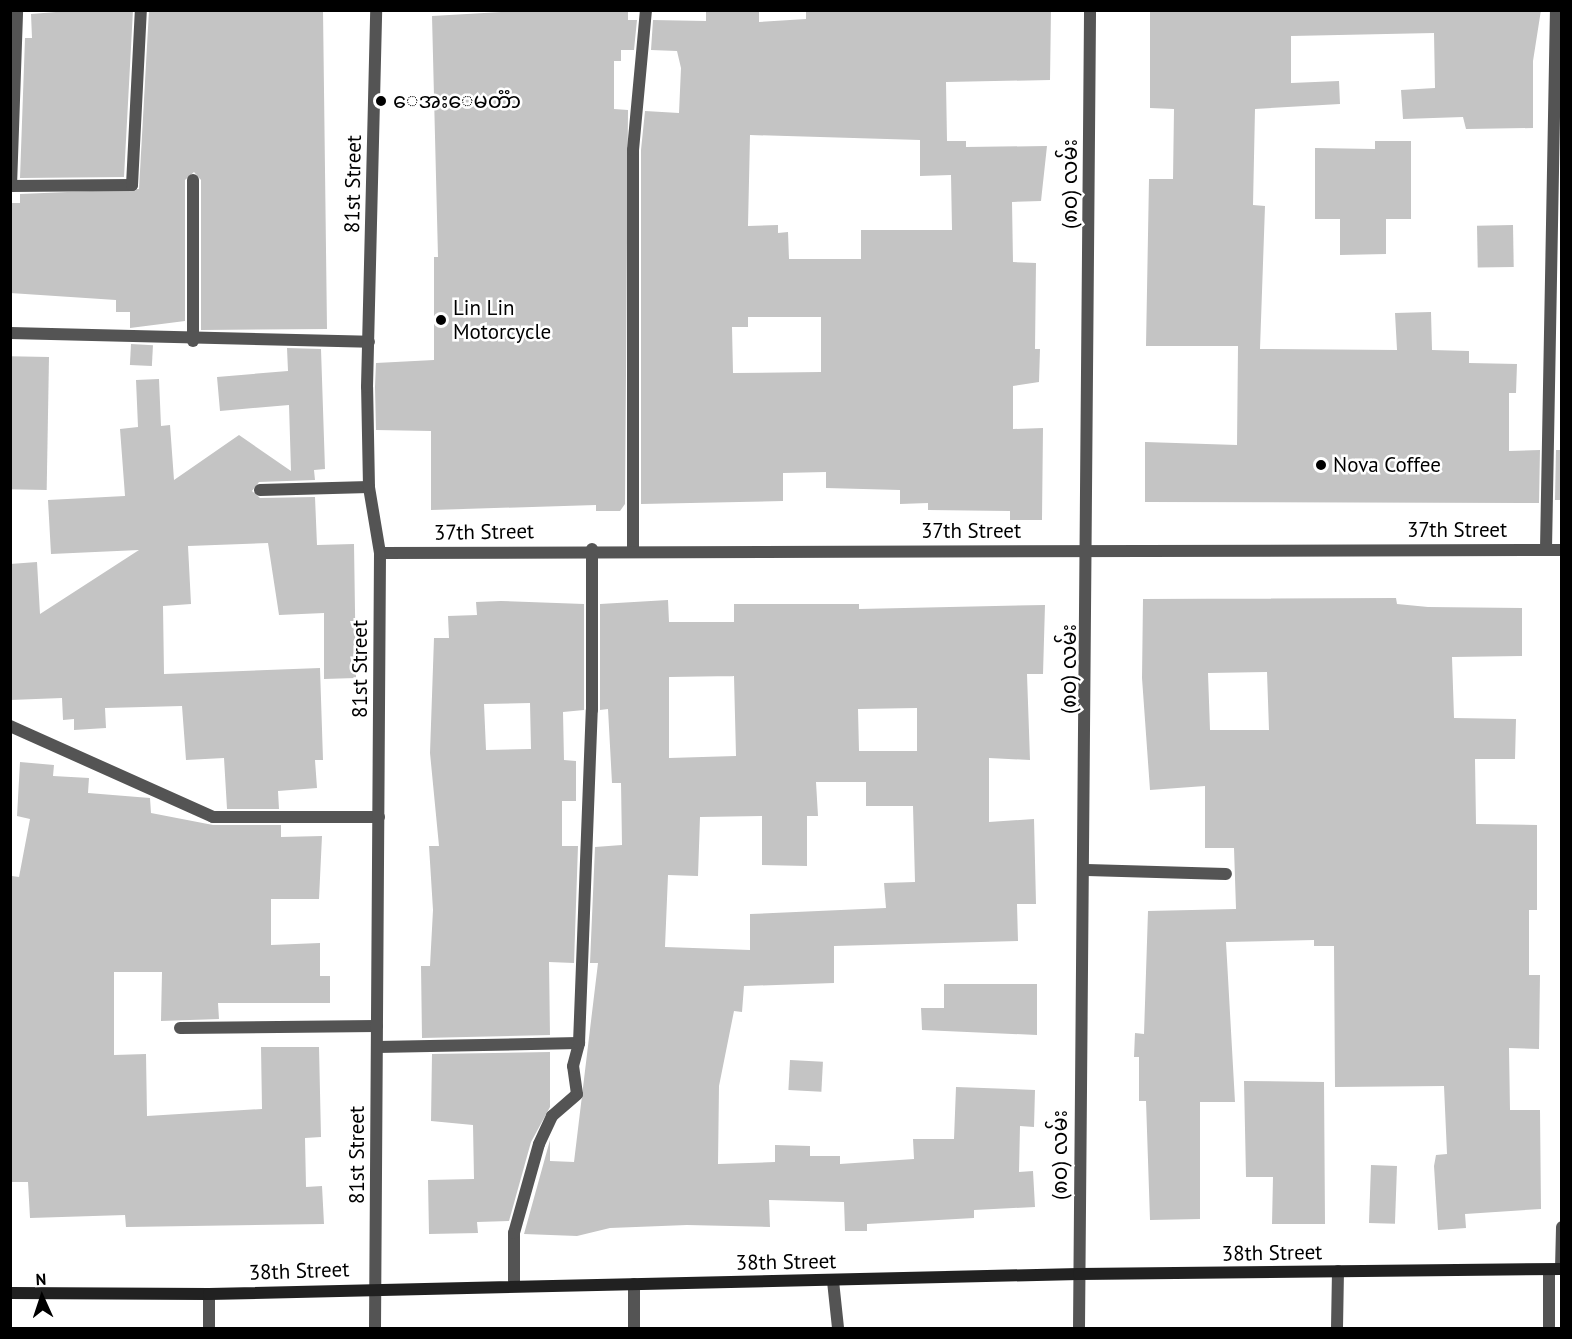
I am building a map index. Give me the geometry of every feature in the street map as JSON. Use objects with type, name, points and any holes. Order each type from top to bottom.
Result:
[{"type":"main road","name":"38th Street","points":[[10,1293],[209,1294],[375,1288],[833,1281],[1079,1274],[1557,1269]]},
{"type":"street","points":[[17,10],[11,186],[132,185],[141,10]]},
{"type":"street","name":"81st Street","points":[[375,1329],[380,553],[369,487],[369,342],[376,10]]},
{"type":"street","points":[[633,549],[633,150],[646,10]]},
{"type":"street","name":"(၈၀) လမ်း","points":[[1079,1329],[1087,870],[1090,10]]},
{"type":"street","points":[[1546,549],[1556,10]]},
{"type":"street","points":[[193,180],[193,341]]},
{"type":"street","points":[[10,333],[137,334],[193,341],[369,342]]},
{"type":"street","points":[[260,490],[369,487]]},
{"type":"street","points":[[514,1286],[517,1222],[547,1125],[577,1094],[573,1066],[579,1043],[592,710],[592,549]]},
{"type":"street","name":"37th Street","points":[[380,553],[592,549],[1562,550]]},
{"type":"street","points":[[10,726],[213,817],[379,817]]},
{"type":"street","points":[[1087,870],[1226,874]]},
{"type":"street","points":[[180,1028],[377,1026]]},
{"type":"street","points":[[377,1047],[579,1043]]},
{"type":"street","points":[[1549,1329],[1562,1227]]},
{"type":"street","points":[[1337,1329],[1338,1271]]},
{"type":"street","points":[[833,1281],[838,1329]]},
{"type":"street","points":[[634,1284],[634,1329]]},
{"type":"street","points":[[209,1294],[209,1329]]},
{"type":"building","points":[[81,10],[133,10],[124,177],[20,178],[25,38],[32,38],[31,14]]},
{"type":"building","points":[[149,10],[323,10],[327,329],[201,330],[201,180],[194,172],[185,180],[185,321],[130,328],[130,312],[116,312],[116,300],[10,293],[10,203],[20,203],[20,194],[139,189]]},
{"type":"building","points":[[537,10],[628,10],[628,20],[637,20],[634,50],[621,50],[621,61],[614,61],[614,109],[628,110],[625,504],[620,511],[596,511],[596,505],[431,510],[431,431],[376,430],[375,387],[376,363],[434,360],[434,257],[438,257],[432,16]]},
{"type":"building","points":[[706,10],[759,10],[759,22],[806,19],[806,11],[1051,10],[1050,80],[946,82],[947,141],[966,141],[966,147],[1047,146],[1041,201],[1012,202],[1013,262],[1036,263],[1035,349],[1040,349],[1039,382],[1013,386],[1013,429],[1043,428],[1042,520],[1010,520],[1010,511],[928,510],[928,503],[900,504],[900,490],[826,488],[826,472],[783,473],[783,501],[641,504],[641,150],[645,111],[679,113],[681,68],[677,51],[651,50],[653,20],[706,21]],"holes":[[[750,135],[920,140],[920,176],[951,175],[952,230],[861,230],[861,259],[789,259],[788,232],[778,233],[778,225],[748,226]],[[748,317],[821,317],[821,372],[733,373],[732,327],[748,327]]]},
{"type":"building","points":[[1150,10],[1541,10],[1533,61],[1533,128],[1466,129],[1463,117],[1403,119],[1401,90],[1435,88],[1434,33],[1291,36],[1291,83],[1339,81],[1340,104],[1255,109],[1253,205],[1265,206],[1260,349],[1397,350],[1395,313],[1431,312],[1432,350],[1469,351],[1469,363],[1517,364],[1516,393],[1509,393],[1509,451],[1540,450],[1539,503],[1145,502],[1145,442],[1237,445],[1238,346],[1146,346],[1149,179],[1173,179],[1174,109],[1150,108]]},
{"type":"building","points":[[1375,141],[1411,141],[1411,219],[1386,219],[1386,254],[1340,255],[1340,219],[1315,219],[1315,148],[1375,149]]},
{"type":"building","points":[[1513,225],[1514,267],[1478,268],[1477,226]]},
{"type":"building","points":[[131,344],[153,345],[152,366],[130,365]]},
{"type":"building","points":[[287,348],[321,349],[325,469],[314,470],[315,480],[259,482],[252,491],[260,498],[315,497],[317,545],[354,544],[356,678],[324,679],[324,613],[279,615],[268,543],[188,546],[191,604],[163,606],[164,674],[320,668],[323,760],[315,760],[317,788],[278,791],[279,809],[227,809],[224,758],[186,760],[182,706],[105,708],[106,728],[74,730],[74,719],[63,720],[62,698],[10,700],[10,564],[37,562],[40,614],[139,550],[51,554],[48,500],[125,496],[120,429],[138,427],[136,380],[159,379],[161,426],[170,425],[174,480],[239,435],[291,471],[289,405],[220,411],[217,377],[288,371]]},
{"type":"building","points":[[10,356],[49,357],[47,490],[10,489]]},
{"type":"building","points":[[1556,450],[1562,450],[1562,500],[1555,500]]},
{"type":"building","points":[[1396,598],[1397,604],[1428,607],[1522,608],[1522,656],[1452,657],[1454,718],[1516,719],[1515,759],[1475,759],[1476,824],[1537,825],[1537,910],[1529,910],[1529,975],[1540,975],[1539,1049],[1509,1048],[1510,1110],[1540,1110],[1541,1209],[1465,1214],[1466,1228],[1438,1230],[1434,1166],[1436,1155],[1447,1154],[1444,1086],[1335,1087],[1334,946],[1314,946],[1314,940],[1226,942],[1235,1102],[1200,1102],[1200,1219],[1150,1220],[1146,1101],[1139,1101],[1139,1057],[1134,1057],[1135,1033],[1144,1034],[1148,911],[1236,909],[1234,848],[1205,848],[1205,786],[1150,790],[1142,678],[1143,599]],"holes":[[[1267,672],[1269,730],[1210,730],[1208,673]]]},
{"type":"building","points":[[668,600],[669,622],[734,622],[734,604],[859,604],[859,609],[1045,605],[1043,674],[1027,674],[1030,760],[989,758],[989,822],[1034,819],[1036,904],[1017,904],[1018,941],[834,946],[834,983],[744,986],[742,1012],[734,1011],[719,1086],[718,1164],[775,1162],[775,1145],[810,1146],[810,1156],[840,1156],[840,1164],[914,1159],[913,1139],[954,1139],[956,1087],[1035,1090],[1034,1127],[1020,1126],[1019,1172],[1033,1171],[1035,1207],[974,1210],[974,1218],[867,1224],[867,1231],[845,1231],[844,1202],[769,1200],[770,1227],[687,1225],[610,1228],[577,1236],[524,1234],[550,1140],[550,1161],[574,1162],[598,963],[590,963],[595,847],[622,845],[621,783],[612,783],[608,709],[600,710],[600,604]],"holes":[[[734,676],[736,756],[669,758],[669,677]],[[917,708],[917,751],[859,751],[858,709]],[[816,782],[866,782],[866,806],[913,806],[915,882],[884,883],[886,908],[750,914],[750,950],[665,947],[668,875],[698,876],[700,817],[762,816],[762,865],[807,866],[807,816],[818,816]]]},
{"type":"building","points":[[476,602],[584,604],[584,710],[563,712],[564,760],[576,761],[576,801],[562,801],[562,846],[578,846],[574,963],[549,962],[550,1035],[422,1038],[421,966],[430,966],[433,910],[429,846],[439,846],[430,753],[434,638],[449,638],[448,616],[477,615]],"holes":[[[530,703],[531,749],[486,750],[484,704]]]},
{"type":"building","points":[[20,762],[54,765],[53,776],[89,778],[88,793],[150,798],[151,813],[213,825],[281,825],[281,837],[322,836],[319,899],[271,899],[271,945],[320,943],[320,976],[330,976],[330,1003],[218,1003],[219,1019],[161,1021],[162,972],[114,972],[114,1055],[146,1054],[147,1116],[262,1109],[261,1047],[319,1047],[321,1137],[305,1138],[306,1187],[322,1186],[324,1224],[126,1227],[125,1215],[30,1218],[28,1182],[10,1182],[12,876],[19,877],[30,819],[17,816]]},
{"type":"building","points":[[944,984],[1037,984],[1037,1035],[922,1030],[921,1008],[944,1008]]},
{"type":"building","points":[[550,1052],[550,1107],[531,1142],[509,1221],[477,1222],[478,1233],[429,1234],[428,1180],[474,1179],[473,1125],[431,1121],[432,1054]]},
{"type":"building","points":[[790,1060],[823,1062],[821,1092],[788,1090]]},
{"type":"building","points":[[1244,1081],[1324,1082],[1325,1224],[1272,1224],[1273,1177],[1246,1177]]},
{"type":"building","points":[[1371,1165],[1397,1166],[1395,1224],[1369,1223]]},
{"type":"place","name":"ေအးေမတၱာ","points":[[381,101]]},
{"type":"place","name":"Lin Lin Motorcycle","points":[[441,320]]},
{"type":"place","name":"Nova Coffee","points":[[1321,465]]}]
